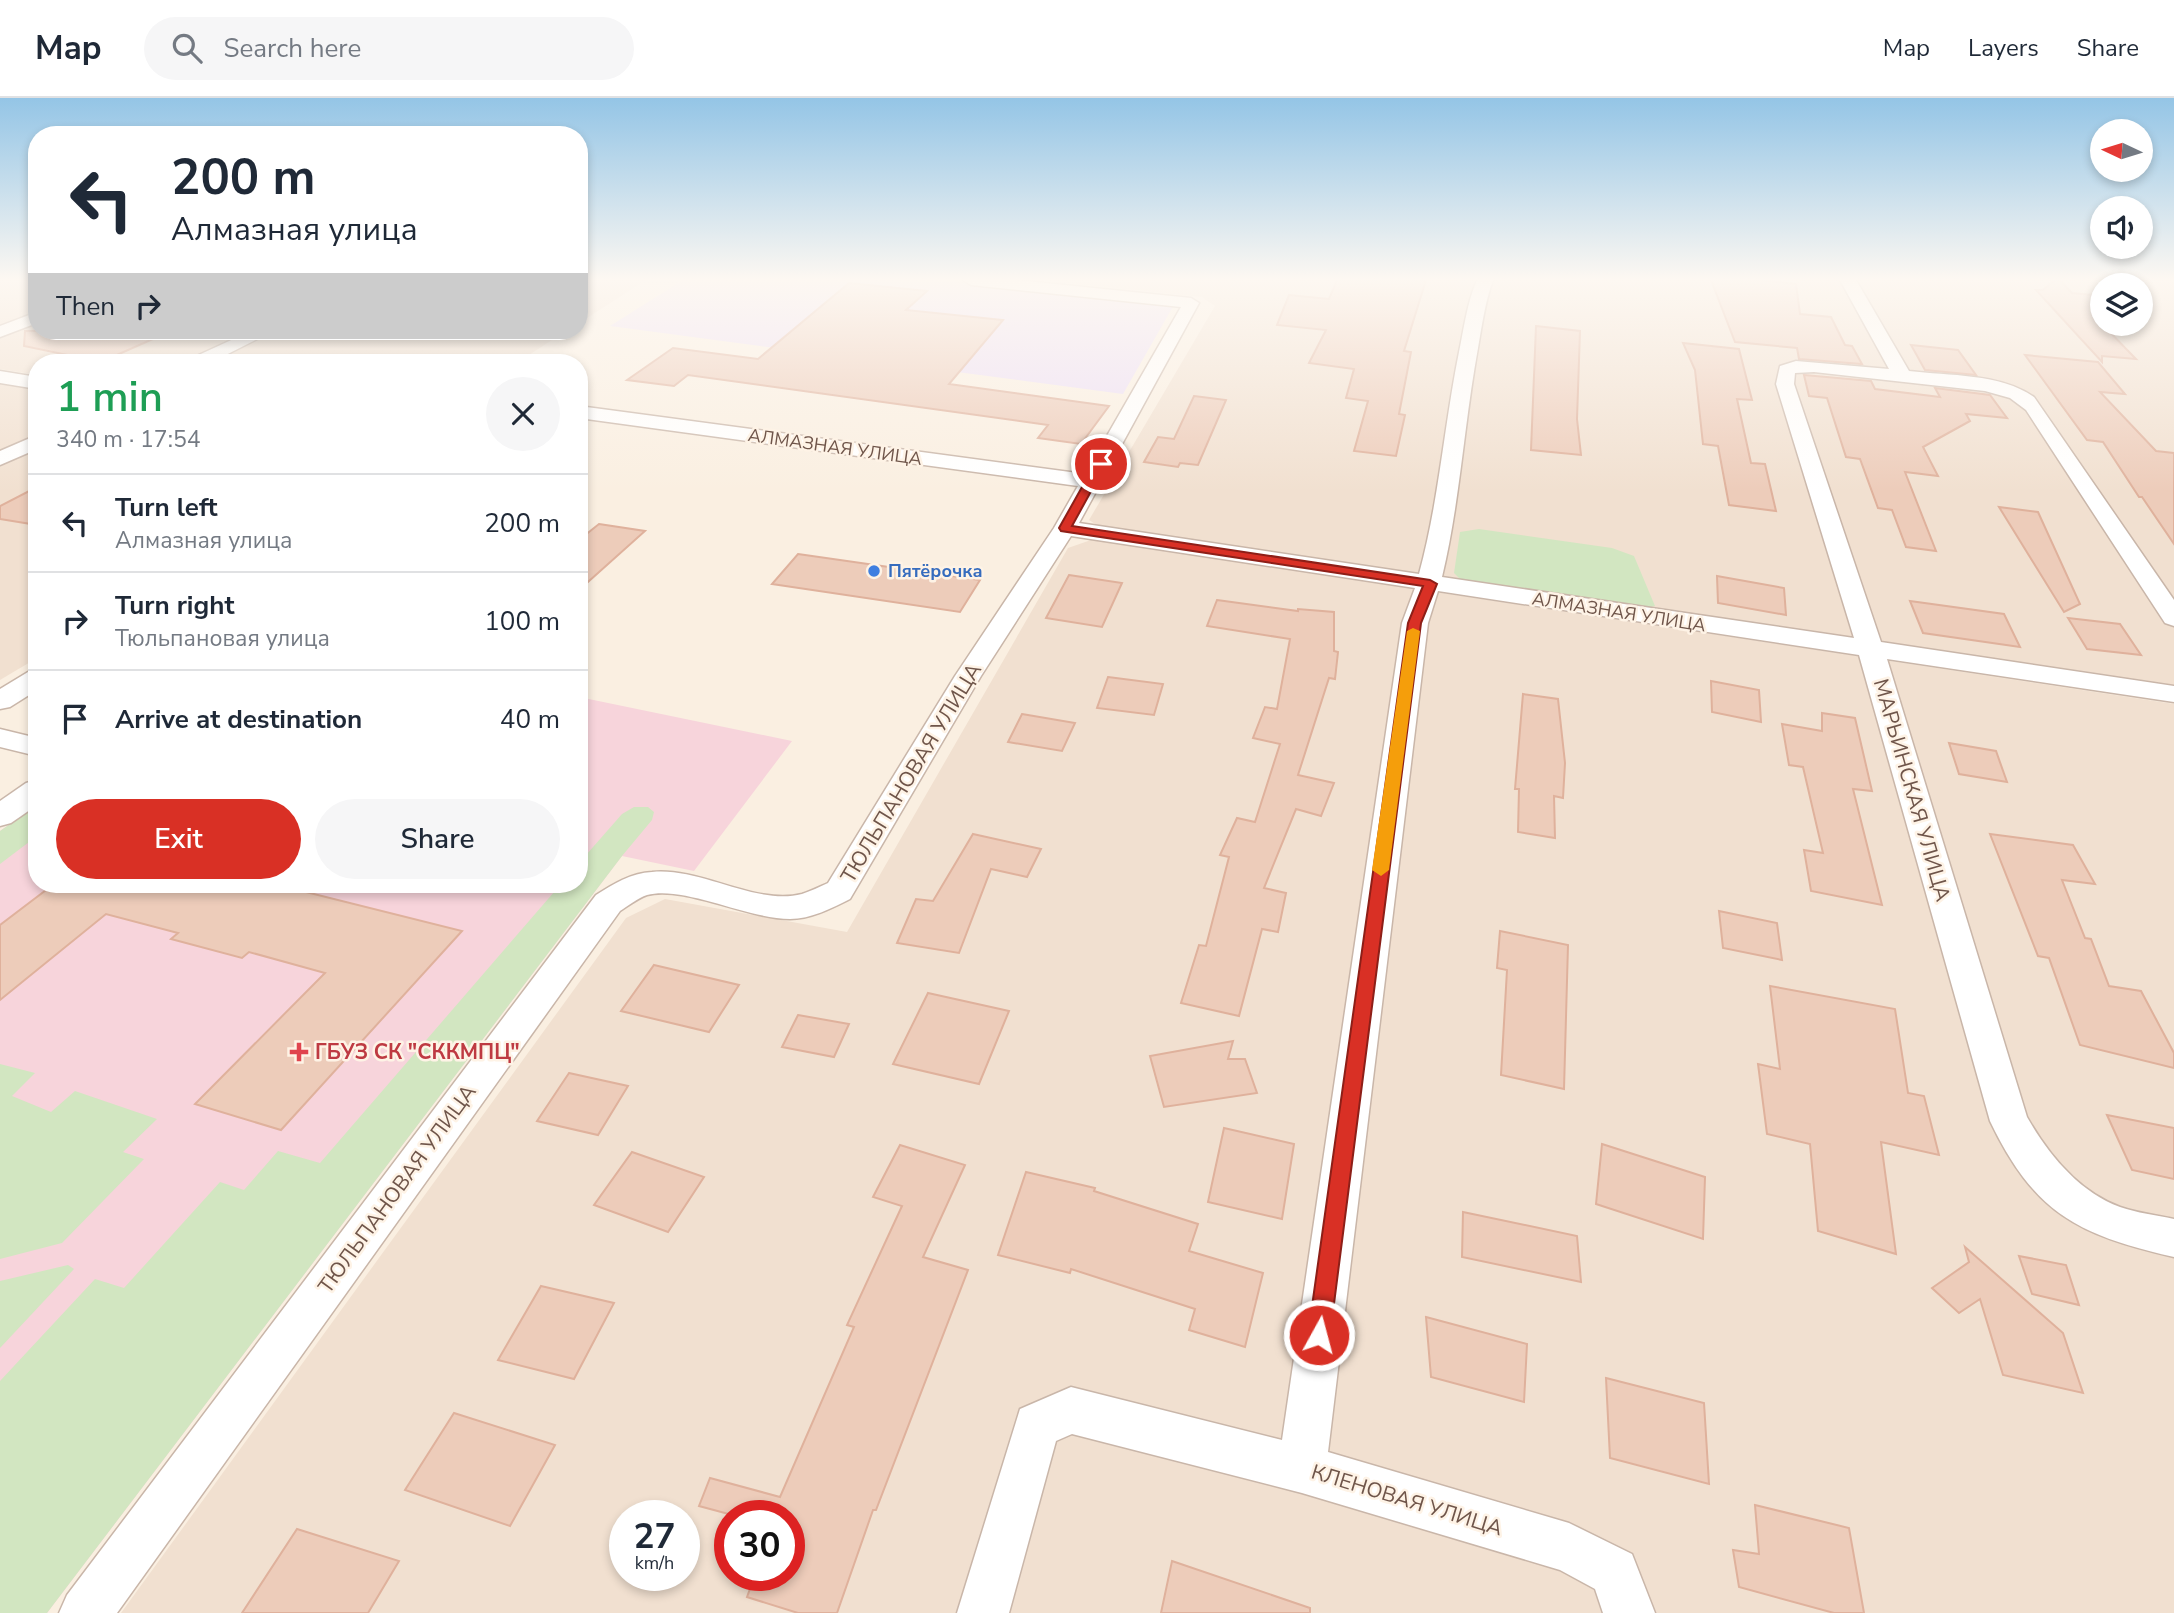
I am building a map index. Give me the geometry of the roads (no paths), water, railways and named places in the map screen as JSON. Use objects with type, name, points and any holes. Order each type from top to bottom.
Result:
[{"type":"street","name":"ТЮЛЬПАНОВАЯ УЛИЦА","points":[[85,1613],[608,903],[629,889],[653,883],[674,885],[768,906],[793,907],[816,902],[839,891],[968,676],[1065,528],[1164,351]]},
{"type":"street","name":"КЛЕНОВАЯ УЛИЦА","points":[[1469,351],[1430,584],[1415,623],[1302,1469],[1569,1548],[1614,1572],[1629,1613]]},
{"type":"street","points":[[1888,351],[1902,376]]},
{"type":"street","name":"МАРЬИНСКАЯ УЛИЦА","points":[[2174,618],[2033,406],[2023,397],[2010,390],[1985,385],[1814,367],[1796,366],[1786,370],[1785,384],[1871,650],[2009,1121],[2036,1165],[2052,1184],[2081,1207],[2120,1226],[2174,1238]]},
{"type":"street","points":[[0,377],[28,382]]},
{"type":"street","name":"АЛМАЗНАЯ УЛИЦА","points":[[588,413],[1091,481]]},
{"type":"street","points":[[0,459],[28,445]]},
{"type":"street","name":"АЛМАЗНАЯ УЛИЦА","points":[[1065,528],[2174,694]]},
{"type":"street","points":[[0,701],[28,683]]},
{"type":"street","points":[[0,738],[28,745]]},
{"type":"street","points":[[0,816],[28,796]]},
{"type":"street","points":[[983,1613],[1037,1426],[1048,1420],[1071,1410],[1302,1469]]},
{"type":"place","name":"Пятёрочка","points":[[874,571]]},
{"type":"place","name":"ГБУЗ СК \"СККМПЦ\"","points":[[299,1052]]}]
